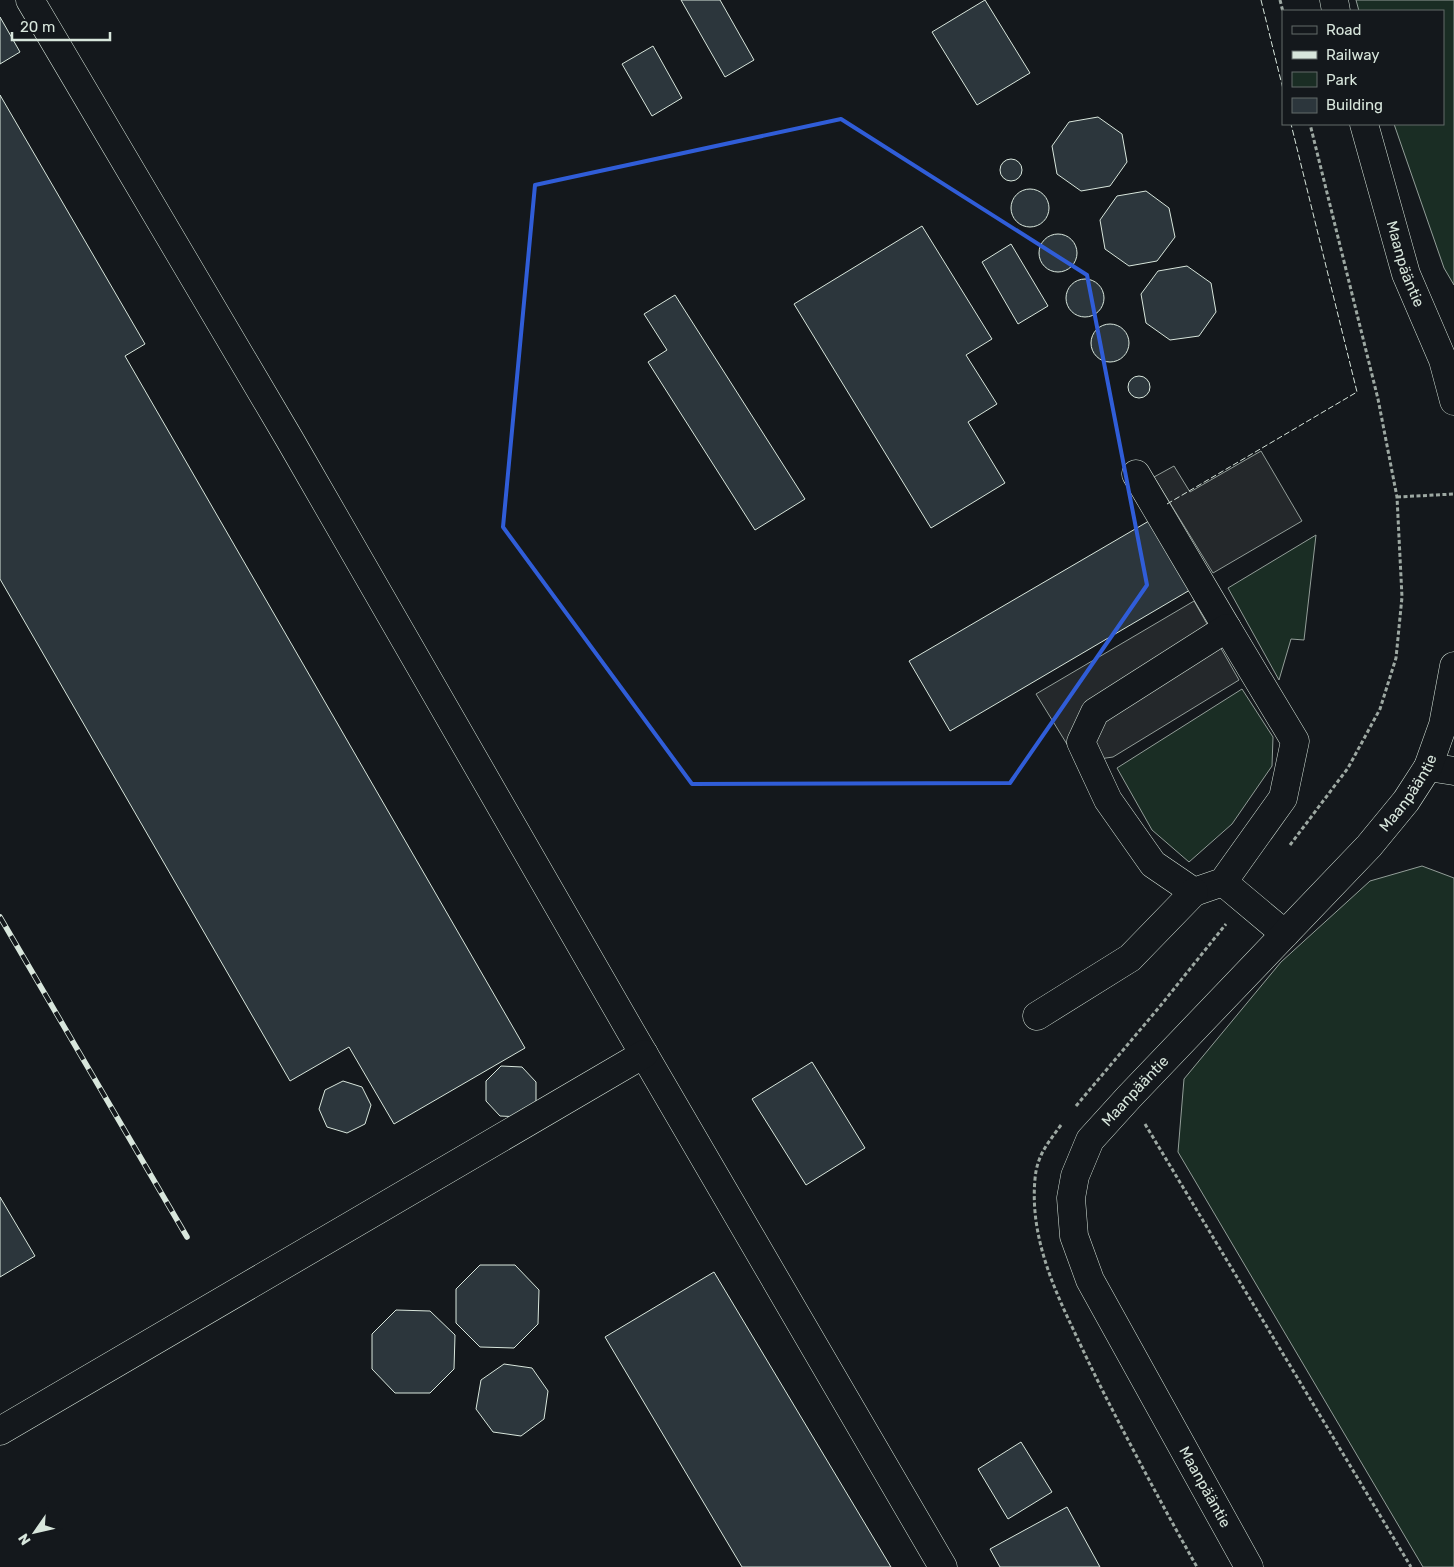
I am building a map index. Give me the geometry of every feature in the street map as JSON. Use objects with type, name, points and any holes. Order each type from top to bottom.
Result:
[{"type":"street","points":[[30,0],[290,440],[644,1054],[943,1567]]},
{"type":"street","name":"Maanpääntie","points":[[1364,125],[1406,274],[1443,360],[1454,401]]},
{"type":"street","points":[[1037,1016],[1130,958],[1194,892],[1224,882],[1283,798],[1295,741],[1136,474]]},
{"type":"street","points":[[1194,892],[1153,864],[1108,800],[1081,742],[1095,712],[1227,628]]},
{"type":"street","name":"Maanpääntie","points":[[1249,1567],[1090,1280],[1074,1236],[1070,1198],[1090,1140],[1370,846],[1406,801],[1441,769],[1442,725],[1454,666]]},
{"type":"street","points":[[1224,882],[1285,934]]},
{"type":"street","points":[[0,1432],[644,1054]]},
{"type":"path","points":[[1397,497],[1454,494]]},
{"type":"path","points":[[1129,1097],[1411,1567]]},
{"type":"highlighted area","points":[[841,119],[1087,275],[1147,585],[1010,783],[692,784],[503,527],[535,185]]},
{"type":"green space","points":[[1356,0],[1454,0],[1454,285],[1444,268],[1394,125],[1444,125],[1444,10],[1359,10]]},
{"type":"green space","points":[[1316,535],[1304,640],[1291,639],[1279,680],[1228,588]]},
{"type":"green space","points":[[1242,689],[1273,737],[1272,766],[1232,824],[1189,862],[1152,830],[1117,768]]},
{"type":"green space","points":[[1422,866],[1454,878],[1454,1567],[1423,1567],[1178,1152],[1184,1079],[1281,962],[1370,881]]},
{"type":"shaded area","points":[[1261,451],[1302,521],[1213,573],[1154,477],[1174,466],[1190,492]]},
{"type":"shaded area","points":[[1194,601],[1239,680],[1113,757],[1078,762],[1036,694]]},
{"type":"building","points":[[681,0],[720,0],[754,60],[725,77]]},
{"type":"building","points":[[985,0],[1030,73],[977,105],[932,32]]},
{"type":"building","points":[[0,17],[20,52],[0,64]]},
{"type":"building","points":[[653,46],[682,98],[652,116],[622,64]]},
{"type":"building","points":[[0,95],[145,344],[125,356],[525,1048],[394,1124],[349,1047],[290,1081],[0,579]]},
{"type":"building","points":[[1098,117],[1122,134],[1127,162],[1110,186],[1081,191],[1057,174],[1052,146],[1069,122]]},
{"type":"building","points":[[1007,159],[1015,159],[1022,166],[1022,174],[1015,181],[1007,181],[1000,174],[1000,166]]},
{"type":"building","points":[[1030,189],[1044,194],[1049,208],[1044,222],[1030,227],[1016,222],[1011,208],[1016,194]]},
{"type":"building","points":[[1146,191],[1169,208],[1175,237],[1157,261],[1129,266],[1105,249],[1100,220],[1117,196]]},
{"type":"building","points":[[922,226],[992,339],[966,355],[997,404],[968,422],[1005,483],[931,528],[794,304]]},
{"type":"building","points":[[1058,234],[1072,239],[1077,253],[1072,267],[1058,272],[1044,267],[1039,253],[1044,239]]},
{"type":"building","points":[[1011,244],[1048,306],[1018,324],[982,262]]},
{"type":"building","points":[[1187,266],[1211,283],[1216,312],[1199,336],[1170,340],[1146,323],[1141,294],[1158,271]]},
{"type":"building","points":[[1085,279],[1099,284],[1104,298],[1099,312],[1085,317],[1071,312],[1066,298],[1071,284]]},
{"type":"building","points":[[675,295],[805,499],[755,530],[648,362],[667,350],[644,314]]},
{"type":"building","points":[[1110,324],[1124,329],[1129,343],[1124,357],[1110,362],[1096,357],[1091,343],[1096,329]]},
{"type":"building","points":[[1135,376],[1143,376],[1150,383],[1150,391],[1143,398],[1135,398],[1128,391],[1128,383]]},
{"type":"building","points":[[1154,518],[1195,587],[950,731],[909,661]]},
{"type":"building","points":[[812,1062],[865,1148],[806,1185],[752,1099]]},
{"type":"building","points":[[501,1066],[522,1067],[536,1082],[536,1102],[521,1117],[500,1116],[486,1101],[486,1081]]},
{"type":"building","points":[[343,1081],[362,1087],[371,1105],[365,1124],[347,1133],[327,1127],[319,1109],[325,1090]]},
{"type":"building","points":[[0,1197],[35,1256],[0,1277]]},
{"type":"building","points":[[480,1265],[515,1265],[539,1290],[538,1324],[514,1348],[480,1347],[456,1323],[456,1289]]},
{"type":"building","points":[[714,1272],[891,1567],[742,1567],[605,1337]]},
{"type":"building","points":[[396,1310],[430,1311],[455,1335],[454,1369],[430,1393],[395,1393],[372,1369],[372,1334]]},
{"type":"building","points":[[504,1364],[532,1368],[548,1391],[544,1419],[521,1436],[493,1432],[476,1409],[481,1380]]},
{"type":"building","points":[[1021,1442],[1052,1492],[1008,1519],[978,1469]]},
{"type":"building","points":[[1067,1507],[1100,1567],[1000,1567],[990,1549]]},
{"type":"railway","points":[[0,917],[187,1237]]},
{"type":"fence","points":[[1261,0],[1282,85]]},
{"type":"fence","points":[[1167,504],[1357,392],[1291,125]]}]
